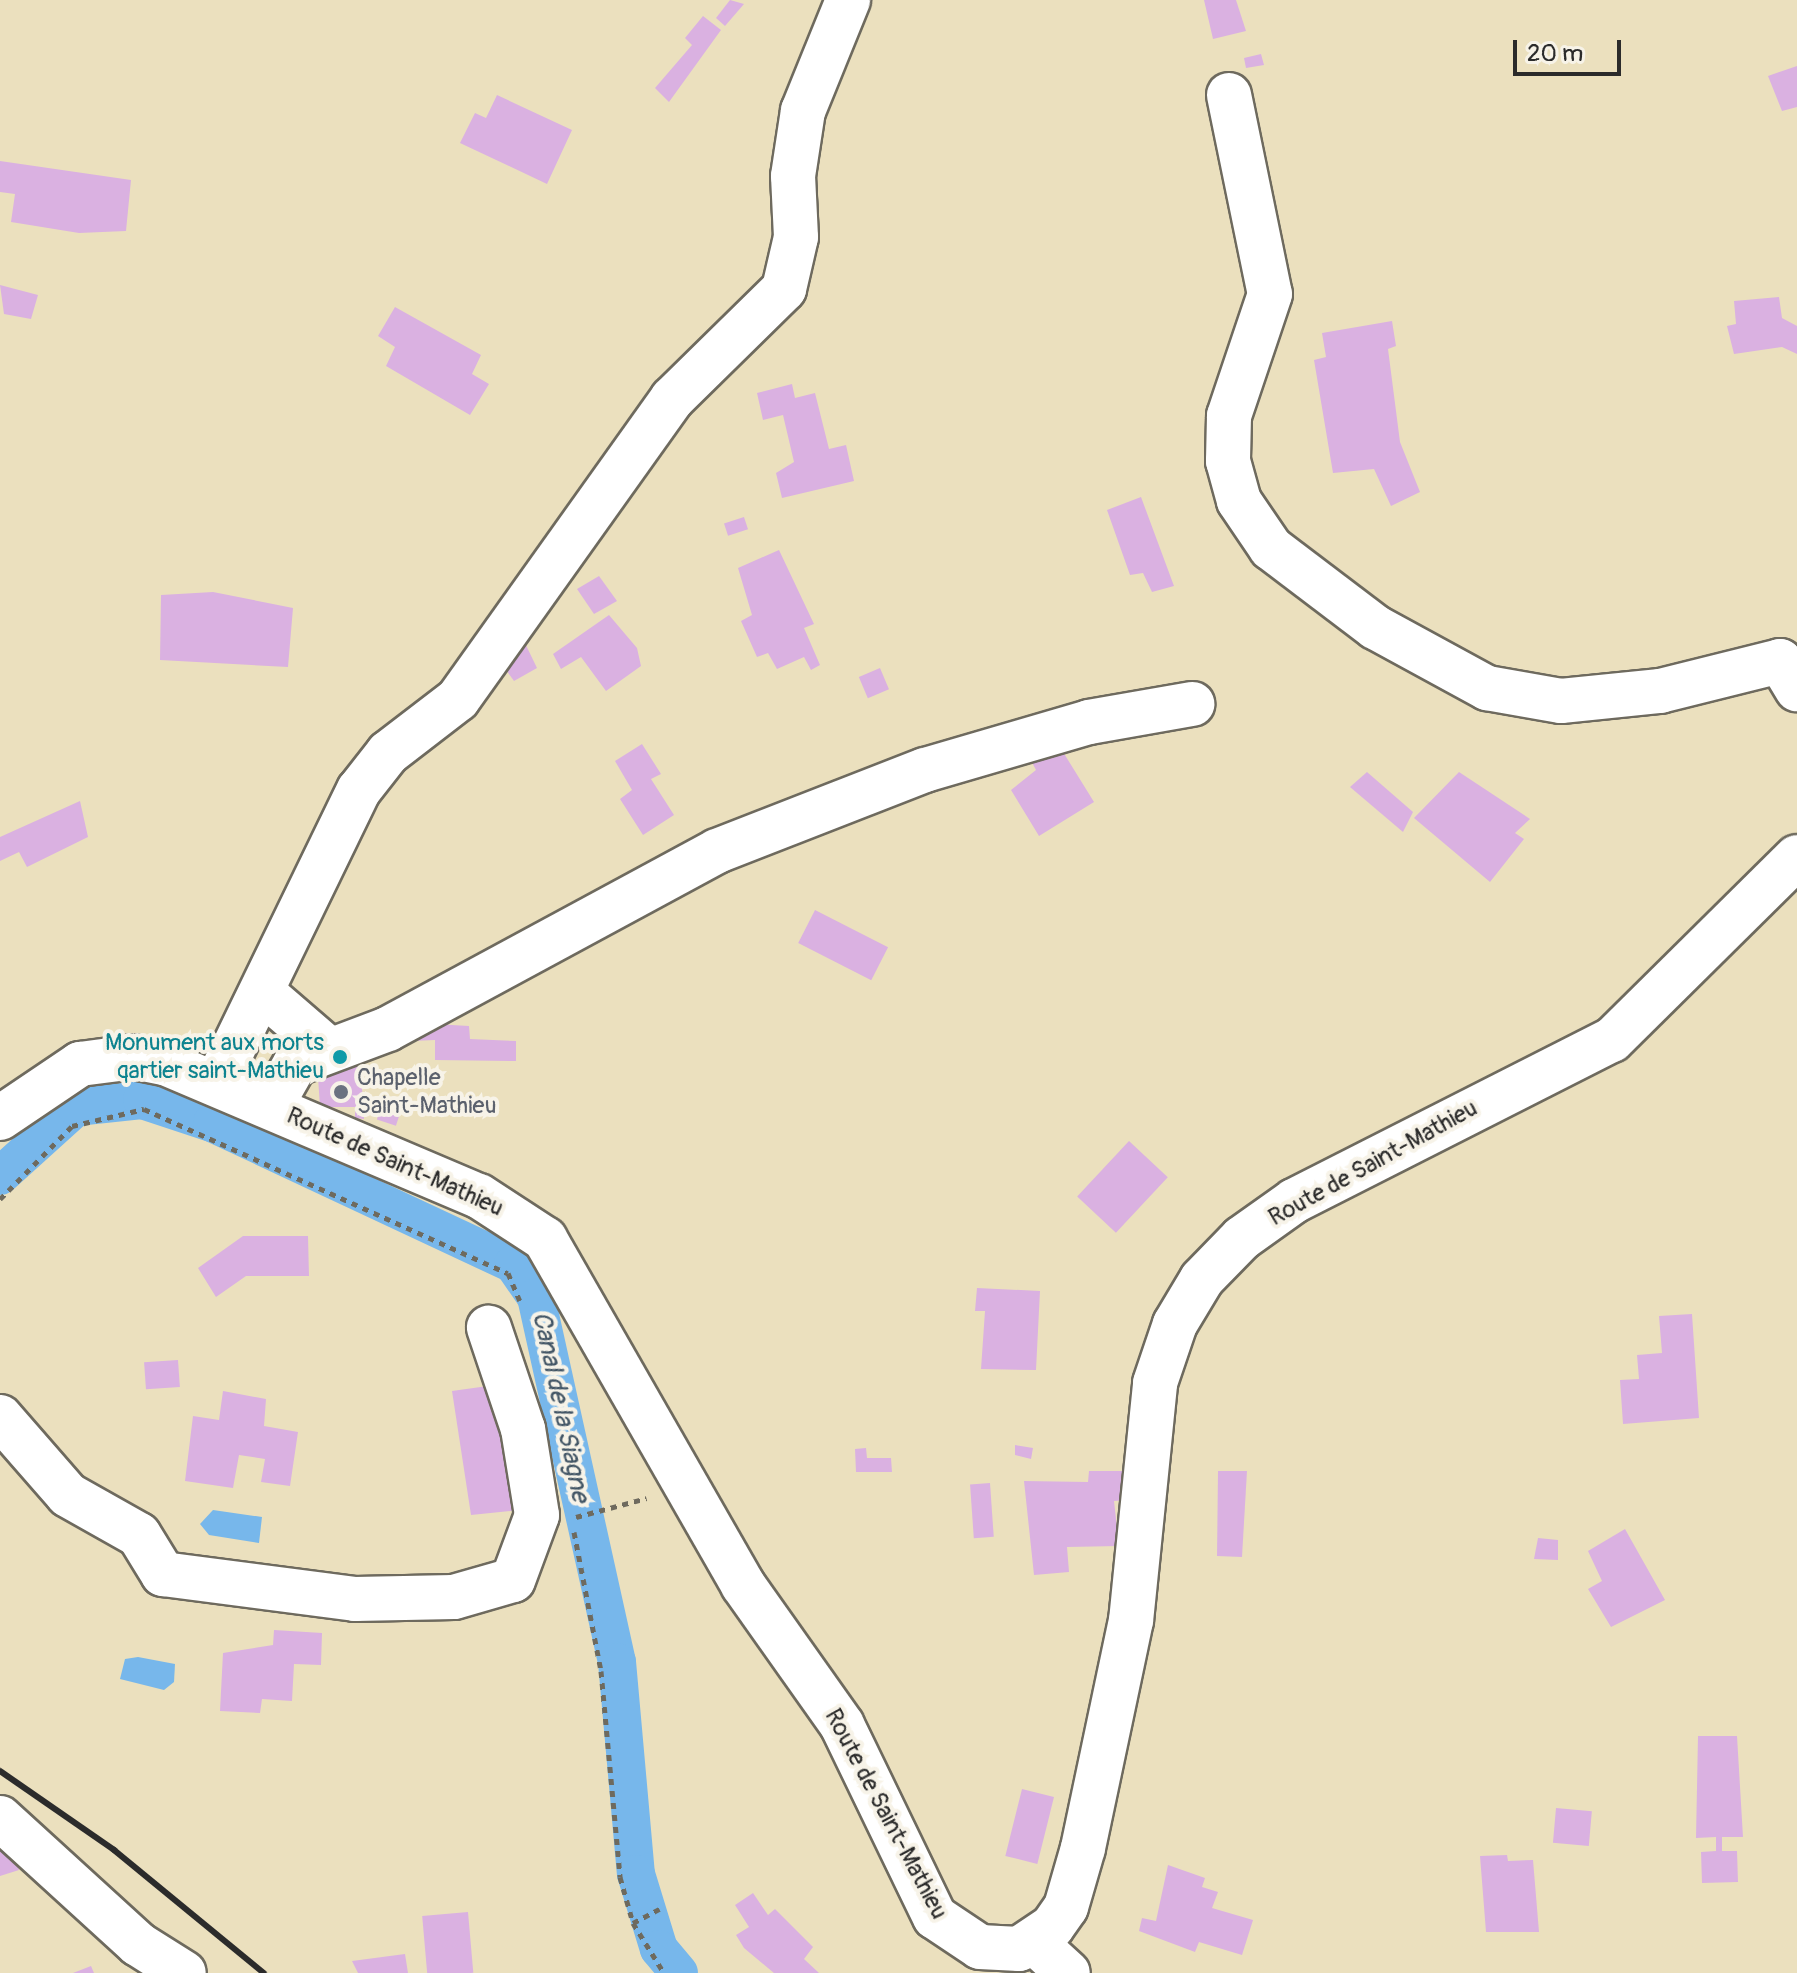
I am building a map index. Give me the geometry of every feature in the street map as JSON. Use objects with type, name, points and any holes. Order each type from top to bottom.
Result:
[{"type":"street","points":[[216,1084],[359,790],[388,753],[458,699],[672,399],[784,289],[796,237],[793,176],[803,111],[848,0]]},
{"type":"street","points":[[1229,95],[1270,294],[1229,416],[1228,461],[1239,501],[1271,548],[1375,627],[1487,688],[1561,701],[1660,691],[1780,661],[1797,689]]},
{"type":"street","points":[[271,1106],[295,1064],[327,1048],[388,1029],[717,851],[925,770],[1089,722],[1192,704]]},
{"type":"street","name":"Route de Saint-Mathieu","points":[[0,1118],[56,1075],[106,1058],[165,1063],[479,1196],[545,1239],[743,1585],[842,1725],[935,1917],[980,1947],[1002,1951],[1033,1941],[1066,1907],[1083,1848],[1131,1621],[1155,1383],[1175,1324],[1202,1279],[1242,1238],[1294,1201],[1612,1040],[1797,857]]},
{"type":"street","points":[[262,992],[327,1048]]},
{"type":"street","points":[[0,1417],[68,1495],[139,1535],[163,1574],[355,1599],[454,1597],[513,1580],[537,1515],[508,1321]]},
{"type":"street","points":[[0,1818],[138,1944],[184,1973]]},
{"type":"street","points":[[1033,1941],[1068,1973]]},
{"type":"path","points":[[0,1199],[72,1126],[144,1109],[508,1273],[508,1321]]},
{"type":"path","points":[[568,1505],[601,1671],[620,1877],[633,1923],[664,1973]]},
{"type":"path","points":[[571,1518],[603,1510]]},
{"type":"path","points":[[633,1923],[659,1909]]},
{"type":"water","points":[[213,1510],[262,1517],[259,1543],[209,1535],[200,1524]]},
{"type":"water","points":[[138,1657],[175,1664],[174,1682],[164,1690],[120,1679],[125,1659]]},
{"type":"building","points":[[730,0],[744,4],[725,26],[716,18]]},
{"type":"building","points":[[1204,0],[1236,0],[1246,31],[1213,39]]},
{"type":"building","points":[[703,16],[721,30],[669,102],[655,88],[692,45],[685,38]]},
{"type":"building","points":[[1261,54],[1264,65],[1246,68],[1244,58]]},
{"type":"building","points":[[1797,66],[1797,107],[1782,111],[1768,76]]},
{"type":"building","points":[[497,95],[572,130],[547,184],[460,143],[475,113],[486,118]]},
{"type":"building","points":[[0,161],[131,180],[126,231],[79,233],[11,222],[15,194],[0,192]]},
{"type":"building","points":[[0,285],[38,295],[31,319],[4,314]]},
{"type":"building","points":[[1779,297],[1782,318],[1797,326],[1797,354],[1782,347],[1734,354],[1727,326],[1736,324],[1734,301]]},
{"type":"building","points":[[395,307],[481,355],[472,374],[489,384],[470,415],[386,366],[395,347],[378,336]]},
{"type":"building","points":[[1392,321],[1396,346],[1388,349],[1400,442],[1420,492],[1391,506],[1374,469],[1333,473],[1314,360],[1326,357],[1322,333]]},
{"type":"building","points":[[792,384],[795,398],[815,393],[829,449],[846,445],[854,481],[782,498],[776,473],[794,462],[783,415],[763,420],[757,393]]},
{"type":"building","points":[[1141,497],[1174,586],[1152,592],[1143,573],[1130,575],[1107,510]]},
{"type":"building","points":[[744,517],[748,529],[728,536],[724,523]]},
{"type":"building","points":[[779,550],[814,624],[804,628],[820,665],[811,670],[804,657],[777,669],[768,653],[757,657],[741,621],[752,615],[738,568]]},
{"type":"building","points":[[599,576],[617,601],[594,614],[577,589]]},
{"type":"building","points":[[213,592],[293,608],[288,667],[160,660],[161,595]]},
{"type":"building","points":[[609,615],[637,648],[641,666],[606,691],[581,657],[561,669],[553,654]]},
{"type":"building","points":[[522,637],[537,668],[514,681],[501,663]]},
{"type":"building","points":[[880,668],[889,689],[868,698],[859,677]]},
{"type":"building","points":[[1055,739],[1094,802],[1039,836],[1011,790],[1036,770],[1025,749]]},
{"type":"building","points":[[642,744],[661,774],[651,779],[674,815],[643,835],[620,799],[632,790],[615,761]]},
{"type":"building","points":[[1367,772],[1413,812],[1403,832],[1350,787]]},
{"type":"building","points":[[1459,772],[1530,819],[1515,833],[1524,839],[1490,882],[1414,818]]},
{"type":"building","points":[[80,801],[88,837],[27,867],[19,852],[0,861],[0,837]]},
{"type":"building","points":[[815,910],[888,947],[871,980],[798,943]]},
{"type":"building","points":[[434,1024],[469,1026],[470,1039],[516,1041],[516,1061],[435,1060],[435,1040],[412,1041]]},
{"type":"building","name":"Chapelle Saint-Mathieu","points":[[360,1056],[364,1119],[355,1118],[355,1107],[320,1107],[318,1077]]},
{"type":"building","points":[[380,1110],[399,1116],[396,1126],[377,1120]]},
{"type":"building","points":[[1129,1141],[1168,1177],[1116,1233],[1077,1197]]},
{"type":"building","points":[[243,1236],[308,1236],[309,1276],[246,1276],[216,1297],[198,1268]]},
{"type":"building","points":[[977,1288],[1040,1291],[1036,1370],[981,1369],[985,1311],[975,1311]]},
{"type":"building","points":[[1692,1314],[1699,1418],[1623,1424],[1620,1380],[1639,1379],[1637,1355],[1662,1353],[1659,1316]]},
{"type":"building","points":[[178,1360],[180,1387],[146,1389],[144,1362]]},
{"type":"building","points":[[495,1385],[529,1509],[471,1515],[452,1391]]},
{"type":"building","points":[[223,1391],[266,1399],[264,1426],[298,1432],[290,1486],[261,1482],[265,1459],[239,1455],[233,1488],[185,1481],[193,1416],[219,1420]]},
{"type":"building","points":[[1015,1445],[1033,1448],[1031,1459],[1015,1455]]},
{"type":"building","points":[[866,1448],[867,1458],[891,1458],[892,1472],[856,1472],[855,1449]]},
{"type":"building","points":[[1089,1471],[1125,1471],[1127,1500],[1114,1501],[1119,1546],[1067,1547],[1069,1572],[1034,1575],[1024,1481],[1088,1482]]},
{"type":"building","points":[[1218,1471],[1247,1471],[1242,1557],[1217,1556]]},
{"type":"building","points":[[990,1483],[994,1537],[974,1538],[970,1484]]},
{"type":"building","points":[[1625,1529],[1665,1600],[1611,1627],[1588,1589],[1602,1581],[1588,1551]]},
{"type":"building","points":[[1538,1538],[1558,1540],[1558,1560],[1534,1559]]},
{"type":"building","points":[[274,1630],[322,1633],[321,1665],[294,1664],[292,1701],[262,1699],[260,1713],[220,1711],[223,1653],[273,1645]]},
{"type":"building","points":[[1698,1736],[1737,1736],[1743,1837],[1722,1837],[1722,1851],[1737,1851],[1738,1882],[1702,1883],[1701,1852],[1716,1851],[1716,1837],[1696,1838]]},
{"type":"building","points":[[1022,1789],[1054,1797],[1037,1864],[1005,1856]]},
{"type":"building","points":[[1556,1808],[1592,1811],[1589,1846],[1553,1843]]},
{"type":"building","points":[[10,1842],[19,1870],[0,1876],[0,1845]]},
{"type":"building","points":[[1507,1855],[1508,1861],[1533,1860],[1539,1932],[1486,1932],[1480,1856]]},
{"type":"building","points":[[1168,1865],[1205,1878],[1202,1887],[1218,1892],[1212,1908],[1253,1920],[1242,1955],[1199,1942],[1195,1952],[1139,1931],[1142,1918],[1156,1921]]},
{"type":"building","points":[[753,1893],[768,1915],[775,1909],[813,1947],[804,1959],[819,1973],[774,1973],[744,1948],[736,1935],[749,1927],[735,1905]]},
{"type":"building","points":[[468,1912],[473,1973],[427,1973],[422,1916]]},
{"type":"building","points":[[405,1954],[408,1973],[358,1973],[352,1961]]},
{"type":"building","points":[[91,1966],[94,1973],[73,1973]]},
{"type":"waterway","name":"Canal de la Siagne","points":[[0,1176],[76,1107],[142,1100],[212,1123],[513,1264],[536,1297],[617,1662],[636,1874],[659,1949],[679,1973]]},
{"type":"railway","points":[[0,1771],[114,1850],[264,1973]]},
{"type":"place","name":"Monument aux morts qartier saint-Mathieu","points":[[340,1057]]},
{"type":"place","name":"Chapelle Saint-Mathieu","points":[[341,1092]]}]
